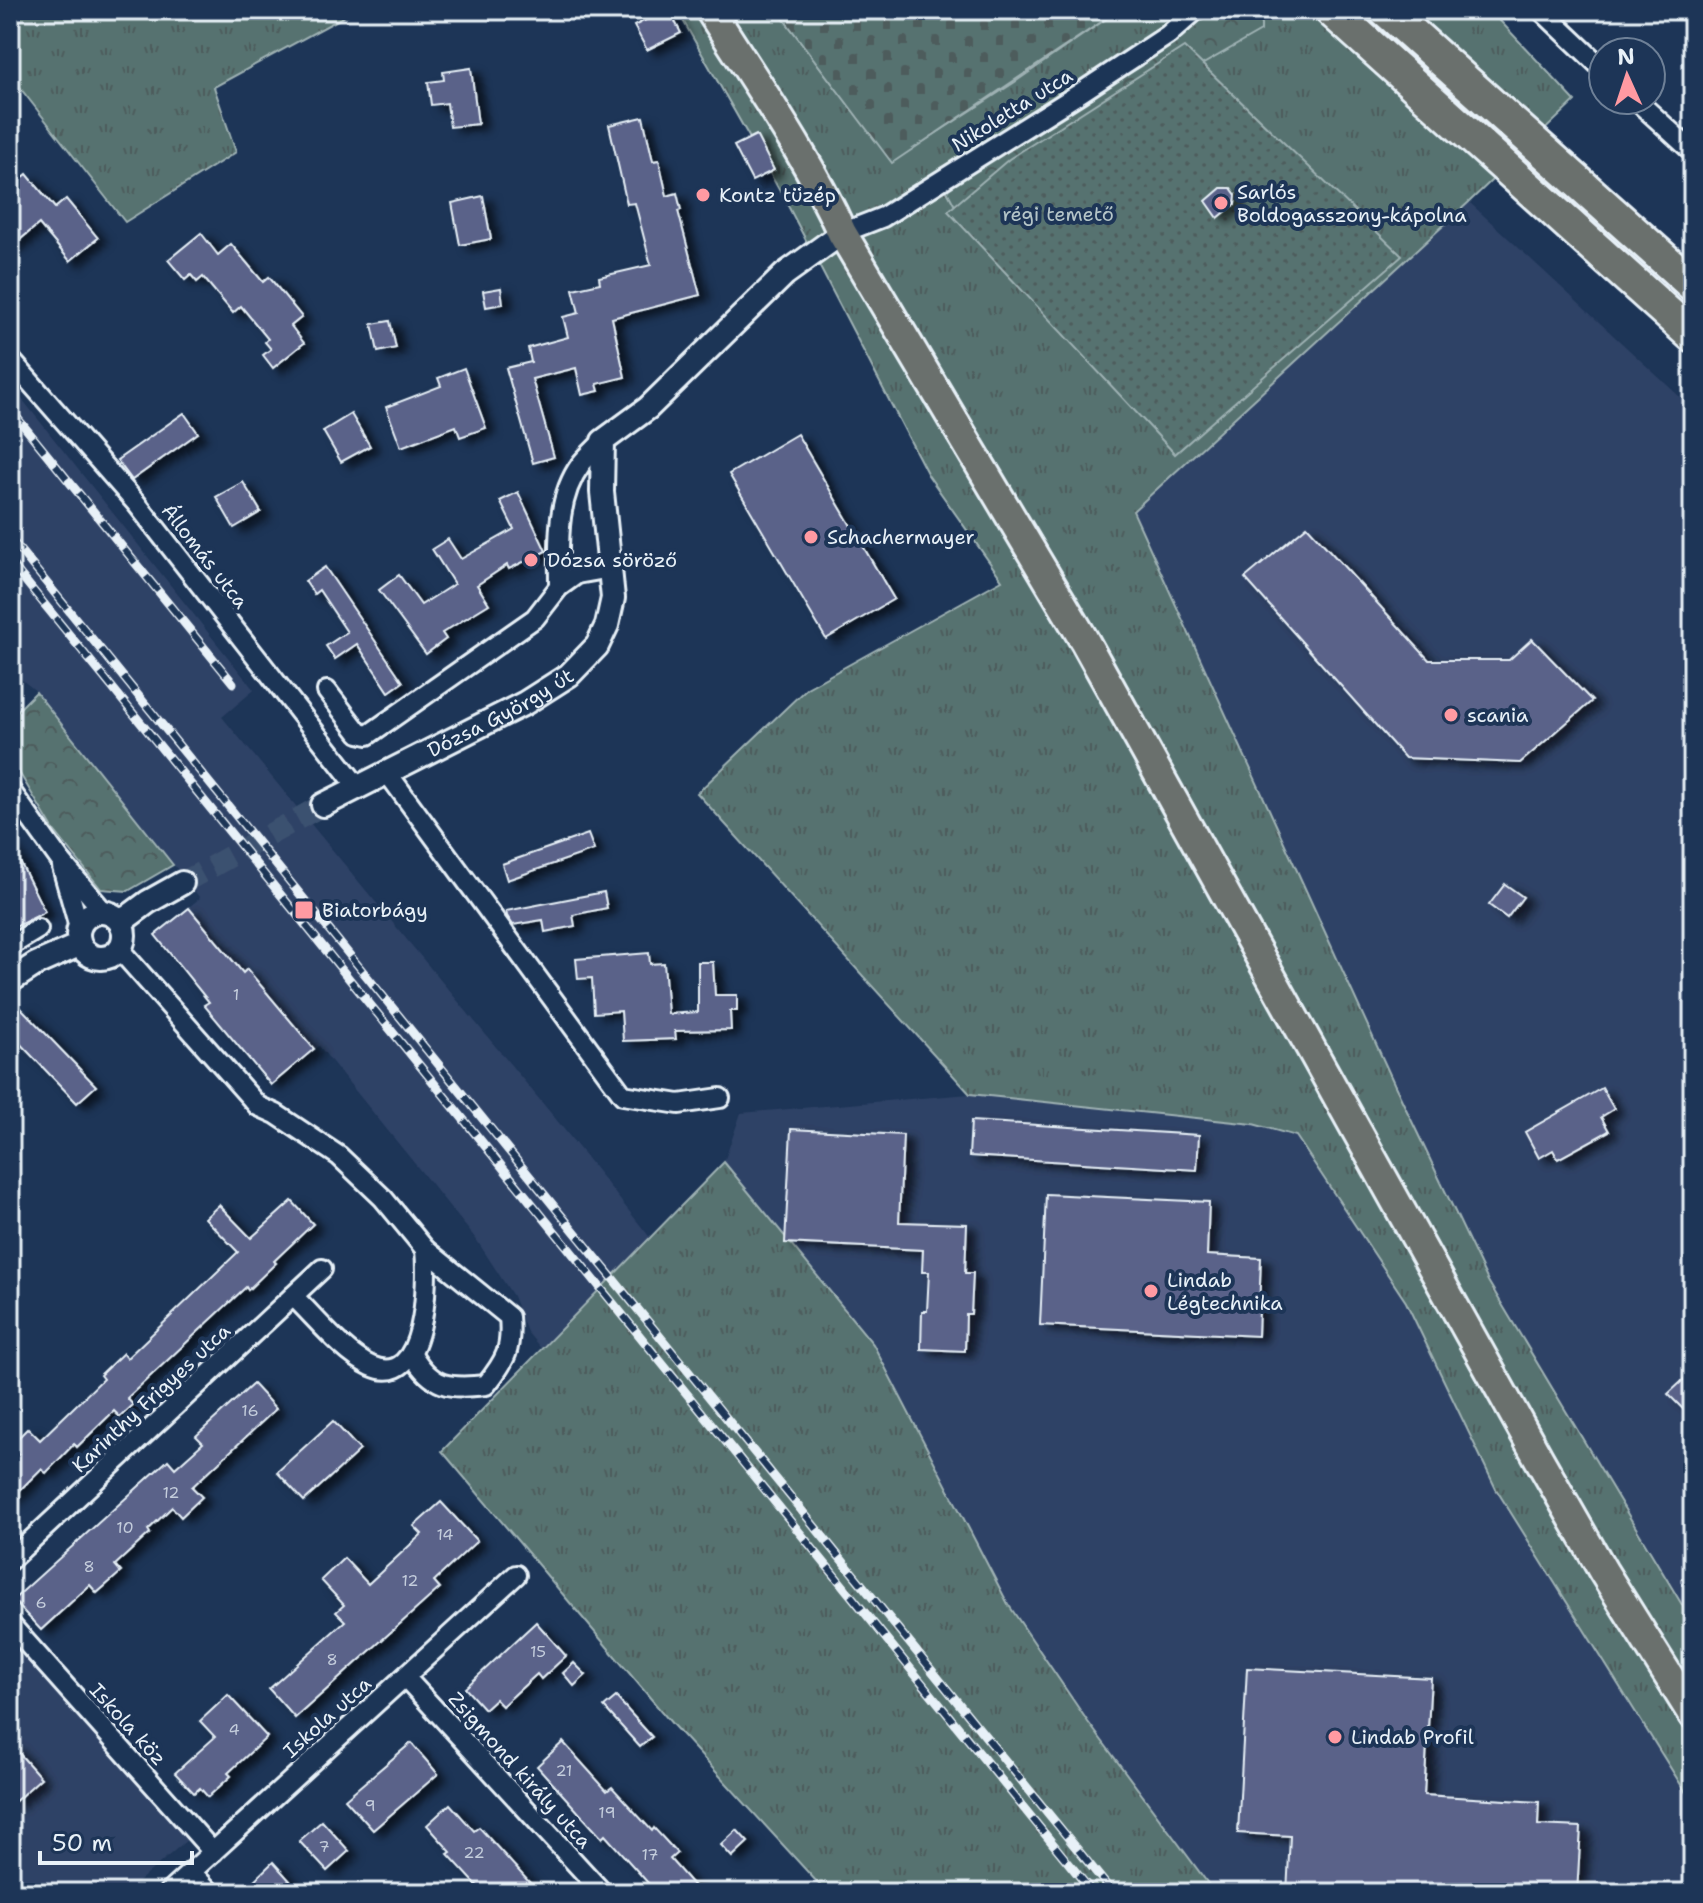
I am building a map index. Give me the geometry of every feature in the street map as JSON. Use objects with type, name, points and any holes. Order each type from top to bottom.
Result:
[{"type":"highway","points":[[1331,10],[1693,336]]},
{"type":"highway","points":[[1386,10],[1693,285]]},
{"type":"main road","points":[[710,10],[799,152],[829,203],[842,233],[1084,640],[1524,1432],[1603,1571],[1693,1715]]},
{"type":"street","name":"Nikoletta utca","points":[[842,233],[883,217],[1080,93],[1168,35],[1196,10]]},
{"type":"street","points":[[1541,10],[1587,54]]},
{"type":"street","points":[[1654,116],[1693,152]]},
{"type":"street","points":[[559,587],[559,531],[566,493],[581,464],[603,441],[648,408],[785,274],[842,233]]},
{"type":"street","name":"Állomás utca","points":[[10,359],[137,504],[357,786]]},
{"type":"street","name":"Dózsa György út","points":[[323,805],[525,703],[569,675],[597,646],[607,625],[613,598],[602,492],[603,441]]},
{"type":"street","points":[[327,691],[359,733],[368,735],[535,618],[559,587],[577,574],[611,568]]},
{"type":"street","points":[[386,771],[623,1095],[679,1104],[720,1098]]},
{"type":"street","points":[[10,790],[60,860],[112,917],[124,941],[120,950],[110,957],[98,959],[87,954],[79,936],[60,860]]},
{"type":"street","points":[[10,981],[79,936],[87,916],[112,917],[182,883]]},
{"type":"street","points":[[10,946],[38,929]]},
{"type":"street","points":[[120,950],[258,1106],[276,1114],[339,1156],[383,1198],[425,1249],[509,1317],[511,1341],[506,1356],[486,1385],[448,1387],[423,1373],[412,1354]]},
{"type":"street","points":[[293,1296],[358,1359],[384,1370],[394,1368],[412,1354],[422,1315],[427,1271],[425,1249]]},
{"type":"street","name":"Karinthy Frigyes utca","points":[[10,1560],[322,1269]]},
{"type":"street","name":"Iskola utca","points":[[168,1893],[516,1575]]},
{"type":"street","name":"Iskola köz","points":[[10,1624],[213,1852]]},
{"type":"street","name":"Zsigmond király utca","points":[[405,1677],[603,1893]]},
{"type":"street","points":[[191,1872],[211,1893]]},
{"type":"shaded area","points":[[1469,202],[1693,409],[1693,1623],[1488,1281],[1397,1090],[1133,510]]},
{"type":"shaded area","points":[[10,384],[254,690],[222,717],[559,1123],[741,1352],[723,1561],[527,1332],[513,1296],[476,1239],[319,1046],[271,1085],[204,1005],[209,1001],[155,935],[200,898],[37,692],[10,670]]},
{"type":"shaded area","points":[[970,1094],[1253,1124],[1296,1136],[1406,1302],[1496,1489],[1693,1804],[1693,1893],[1215,1893],[1087,1722],[1008,1604],[873,1344],[724,1162],[741,1113]]},
{"type":"shaded area","points":[[10,1637],[188,1839],[125,1893],[10,1893]]},
{"type":"green space","points":[[10,10],[356,10],[214,87],[236,152],[125,222],[10,75]]},
{"type":"green space","name":"régi temető","points":[[677,10],[777,10],[892,162],[1119,10],[1490,10],[1575,101],[1133,511],[1397,1090],[1488,1281],[1693,1623],[1693,1804],[1496,1489],[1406,1302],[1296,1136],[1253,1124],[970,1094],[697,793],[807,688],[1002,580],[928,475],[785,200]]},
{"type":"green space","points":[[777,10],[1119,10],[892,163]]},
{"type":"green space","points":[[1205,10],[1261,10],[1261,31],[955,206],[947,191],[969,163],[1142,66]]},
{"type":"green space","name":"régi temető","points":[[1184,47],[1402,256],[1175,454],[948,211],[1009,159]]},
{"type":"green space","points":[[36,692],[173,865],[128,891],[101,889],[53,829],[17,769],[10,718]]},
{"type":"green space","points":[[724,1162],[873,1344],[1008,1604],[1088,1722],[1215,1893],[827,1893],[673,1725],[442,1451]]},
{"type":"building","points":[[669,10],[681,33],[647,50],[634,26]]},
{"type":"building","points":[[471,68],[478,124],[450,127],[447,103],[431,105],[428,82],[444,80],[443,72]]},
{"type":"building","points":[[643,117],[653,161],[659,160],[667,196],[677,193],[681,210],[678,211],[700,295],[612,318],[625,377],[597,384],[599,391],[582,395],[576,368],[532,379],[554,457],[533,463],[506,368],[531,362],[528,348],[568,337],[563,317],[579,313],[573,289],[600,283],[599,277],[651,265],[635,203],[627,204],[609,125]]},
{"type":"building","points":[[756,135],[774,170],[752,181],[734,146]]},
{"type":"building","points":[[27,174],[55,208],[66,199],[98,238],[70,261],[39,224],[10,248],[10,188]]},
{"type":"building","name":"Sarlós Boldogasszony-kápolna","points":[[1221,188],[1231,188],[1236,195],[1235,204],[1218,218],[1206,201]]},
{"type":"building","points":[[483,196],[491,239],[460,245],[452,203]]},
{"type":"building","points":[[201,233],[218,255],[231,244],[263,282],[269,277],[302,317],[291,326],[304,343],[273,368],[263,355],[271,349],[265,342],[268,339],[241,306],[233,313],[203,277],[197,282],[191,275],[185,280],[168,260]]},
{"type":"building","points":[[501,288],[503,304],[486,307],[483,291]]},
{"type":"building","points":[[390,321],[396,348],[378,352],[372,324]]},
{"type":"building","points":[[464,368],[486,428],[460,437],[456,426],[401,447],[386,407],[441,386],[438,378]]},
{"type":"building","points":[[184,413],[198,433],[132,480],[117,460]]},
{"type":"building","points":[[351,414],[370,446],[341,462],[323,431]]},
{"type":"building","name":"Schachermayer","points":[[797,434],[894,599],[826,639],[729,474]]},
{"type":"building","points":[[243,482],[261,512],[234,528],[216,497]]},
{"type":"building","points":[[518,492],[546,551],[509,569],[507,565],[477,585],[489,604],[442,633],[446,639],[426,654],[379,590],[399,575],[421,605],[454,584],[432,549],[448,539],[461,559],[514,529],[500,501]]},
{"type":"building","points":[[1307,526],[1429,660],[1509,660],[1532,639],[1592,701],[1520,763],[1405,758],[1245,578]]},
{"type":"building","points":[[325,567],[403,682],[389,692],[357,644],[335,659],[326,646],[347,632],[319,590],[314,594],[305,581]]},
{"type":"building","points":[[588,834],[594,850],[507,880],[502,864]]},
{"type":"building","points":[[10,842],[45,912],[15,927],[10,917]]},
{"type":"building","points":[[1505,884],[1523,897],[1507,918],[1489,905]]},
{"type":"building","points":[[604,892],[607,908],[573,915],[575,926],[545,932],[543,920],[513,925],[507,916],[506,911]]},
{"type":"building","points":[[189,908],[243,973],[247,969],[314,1049],[271,1085],[204,1005],[209,1002],[155,935]]},
{"type":"building","points":[[649,953],[650,964],[664,963],[668,1014],[698,1012],[698,962],[713,962],[715,995],[737,995],[737,1011],[730,1011],[731,1030],[675,1031],[676,1039],[623,1041],[621,1011],[594,1013],[592,978],[578,979],[576,959]]},
{"type":"building","points":[[21,1008],[96,1086],[77,1103],[10,1033],[10,1018]]},
{"type":"building","points":[[1602,1088],[1614,1109],[1601,1117],[1609,1131],[1558,1159],[1553,1150],[1539,1158],[1525,1132]]},
{"type":"building","points":[[971,1121],[1199,1135],[1197,1170],[969,1156]]},
{"type":"building","points":[[791,1129],[903,1135],[899,1222],[967,1224],[965,1273],[973,1273],[971,1314],[966,1314],[965,1351],[921,1349],[922,1311],[927,1311],[929,1272],[922,1272],[923,1250],[785,1243]]},
{"type":"building","name":"Lindab Légtechnika","points":[[1046,1194],[1209,1202],[1207,1255],[1261,1258],[1258,1336],[1040,1325]]},
{"type":"building","points":[[292,1201],[313,1224],[248,1290],[246,1287],[127,1398],[133,1405],[120,1417],[114,1411],[77,1447],[74,1444],[46,1473],[41,1469],[10,1500],[10,1463],[19,1453],[11,1445],[28,1428],[40,1440],[103,1379],[100,1375],[123,1353],[127,1358],[238,1252],[205,1218],[219,1205],[251,1238]]},
{"type":"building","points":[[1693,1371],[1693,1419],[1668,1394]]},
{"type":"building","points":[[253,1384],[276,1409],[192,1487],[202,1497],[181,1517],[172,1507],[148,1530],[150,1533],[115,1565],[121,1572],[97,1593],[90,1585],[41,1630],[13,1600],[168,1460],[175,1468],[203,1443],[196,1436]]},
{"type":"building","points":[[333,1421],[360,1450],[304,1501],[277,1472]]},
{"type":"building","points":[[441,1502],[477,1541],[434,1581],[440,1588],[295,1718],[269,1689],[345,1621],[336,1612],[344,1605],[321,1580],[344,1558],[368,1584],[422,1534],[414,1526]]},
{"type":"building","points":[[536,1622],[566,1656],[541,1679],[537,1674],[502,1706],[495,1699],[484,1709],[465,1688]]},
{"type":"building","points":[[574,1663],[586,1675],[574,1686],[563,1673]]},
{"type":"building","name":"Lindab Profil","points":[[1247,1668],[1431,1678],[1424,1795],[1539,1802],[1538,1825],[1581,1827],[1577,1893],[1287,1893],[1290,1836],[1238,1833]]},
{"type":"building","points":[[228,1695],[267,1737],[228,1773],[231,1776],[208,1797],[200,1788],[194,1793],[175,1773],[215,1737],[200,1721]]},
{"type":"building","points":[[616,1697],[652,1737],[640,1747],[604,1707]]},
{"type":"building","points":[[563,1742],[607,1791],[612,1787],[677,1853],[670,1859],[700,1893],[657,1893],[605,1835],[602,1838],[581,1815],[537,1766]]},
{"type":"building","points":[[10,1743],[41,1778],[10,1806]]},
{"type":"building","points":[[411,1743],[438,1774],[373,1830],[345,1799]]},
{"type":"building","points":[[450,1804],[474,1831],[479,1827],[539,1893],[484,1893],[448,1854],[451,1852],[427,1825]]},
{"type":"building","points":[[322,1821],[349,1851],[327,1871],[299,1841]]},
{"type":"building","points":[[737,1830],[748,1842],[732,1857],[721,1845]]},
{"type":"building","points":[[273,1862],[301,1893],[258,1893],[250,1884]]},
{"type":"tunnel","points":[[182,883],[323,805]]},
{"type":"railway","points":[[10,409],[233,683]]},
{"type":"railway","points":[[10,538],[1113,1893]]},
{"type":"railway","points":[[10,562],[1093,1893]]},
{"type":"place","name":"Kontz tüzép","points":[[703,195]]},
{"type":"place","name":"Sarlós Boldogasszony-kápolna","points":[[1221,203]]},
{"type":"place","name":"Schachermayer","points":[[811,537]]},
{"type":"place","name":"Dózsa söröző","points":[[531,560]]},
{"type":"place","name":"scania","points":[[1451,715]]},
{"type":"place","name":"Biatorbágy","points":[[304,910]]},
{"type":"place","name":"Lindab Légtechnika","points":[[1151,1291]]},
{"type":"place","name":"Lindab Profil","points":[[1335,1737]]}]
